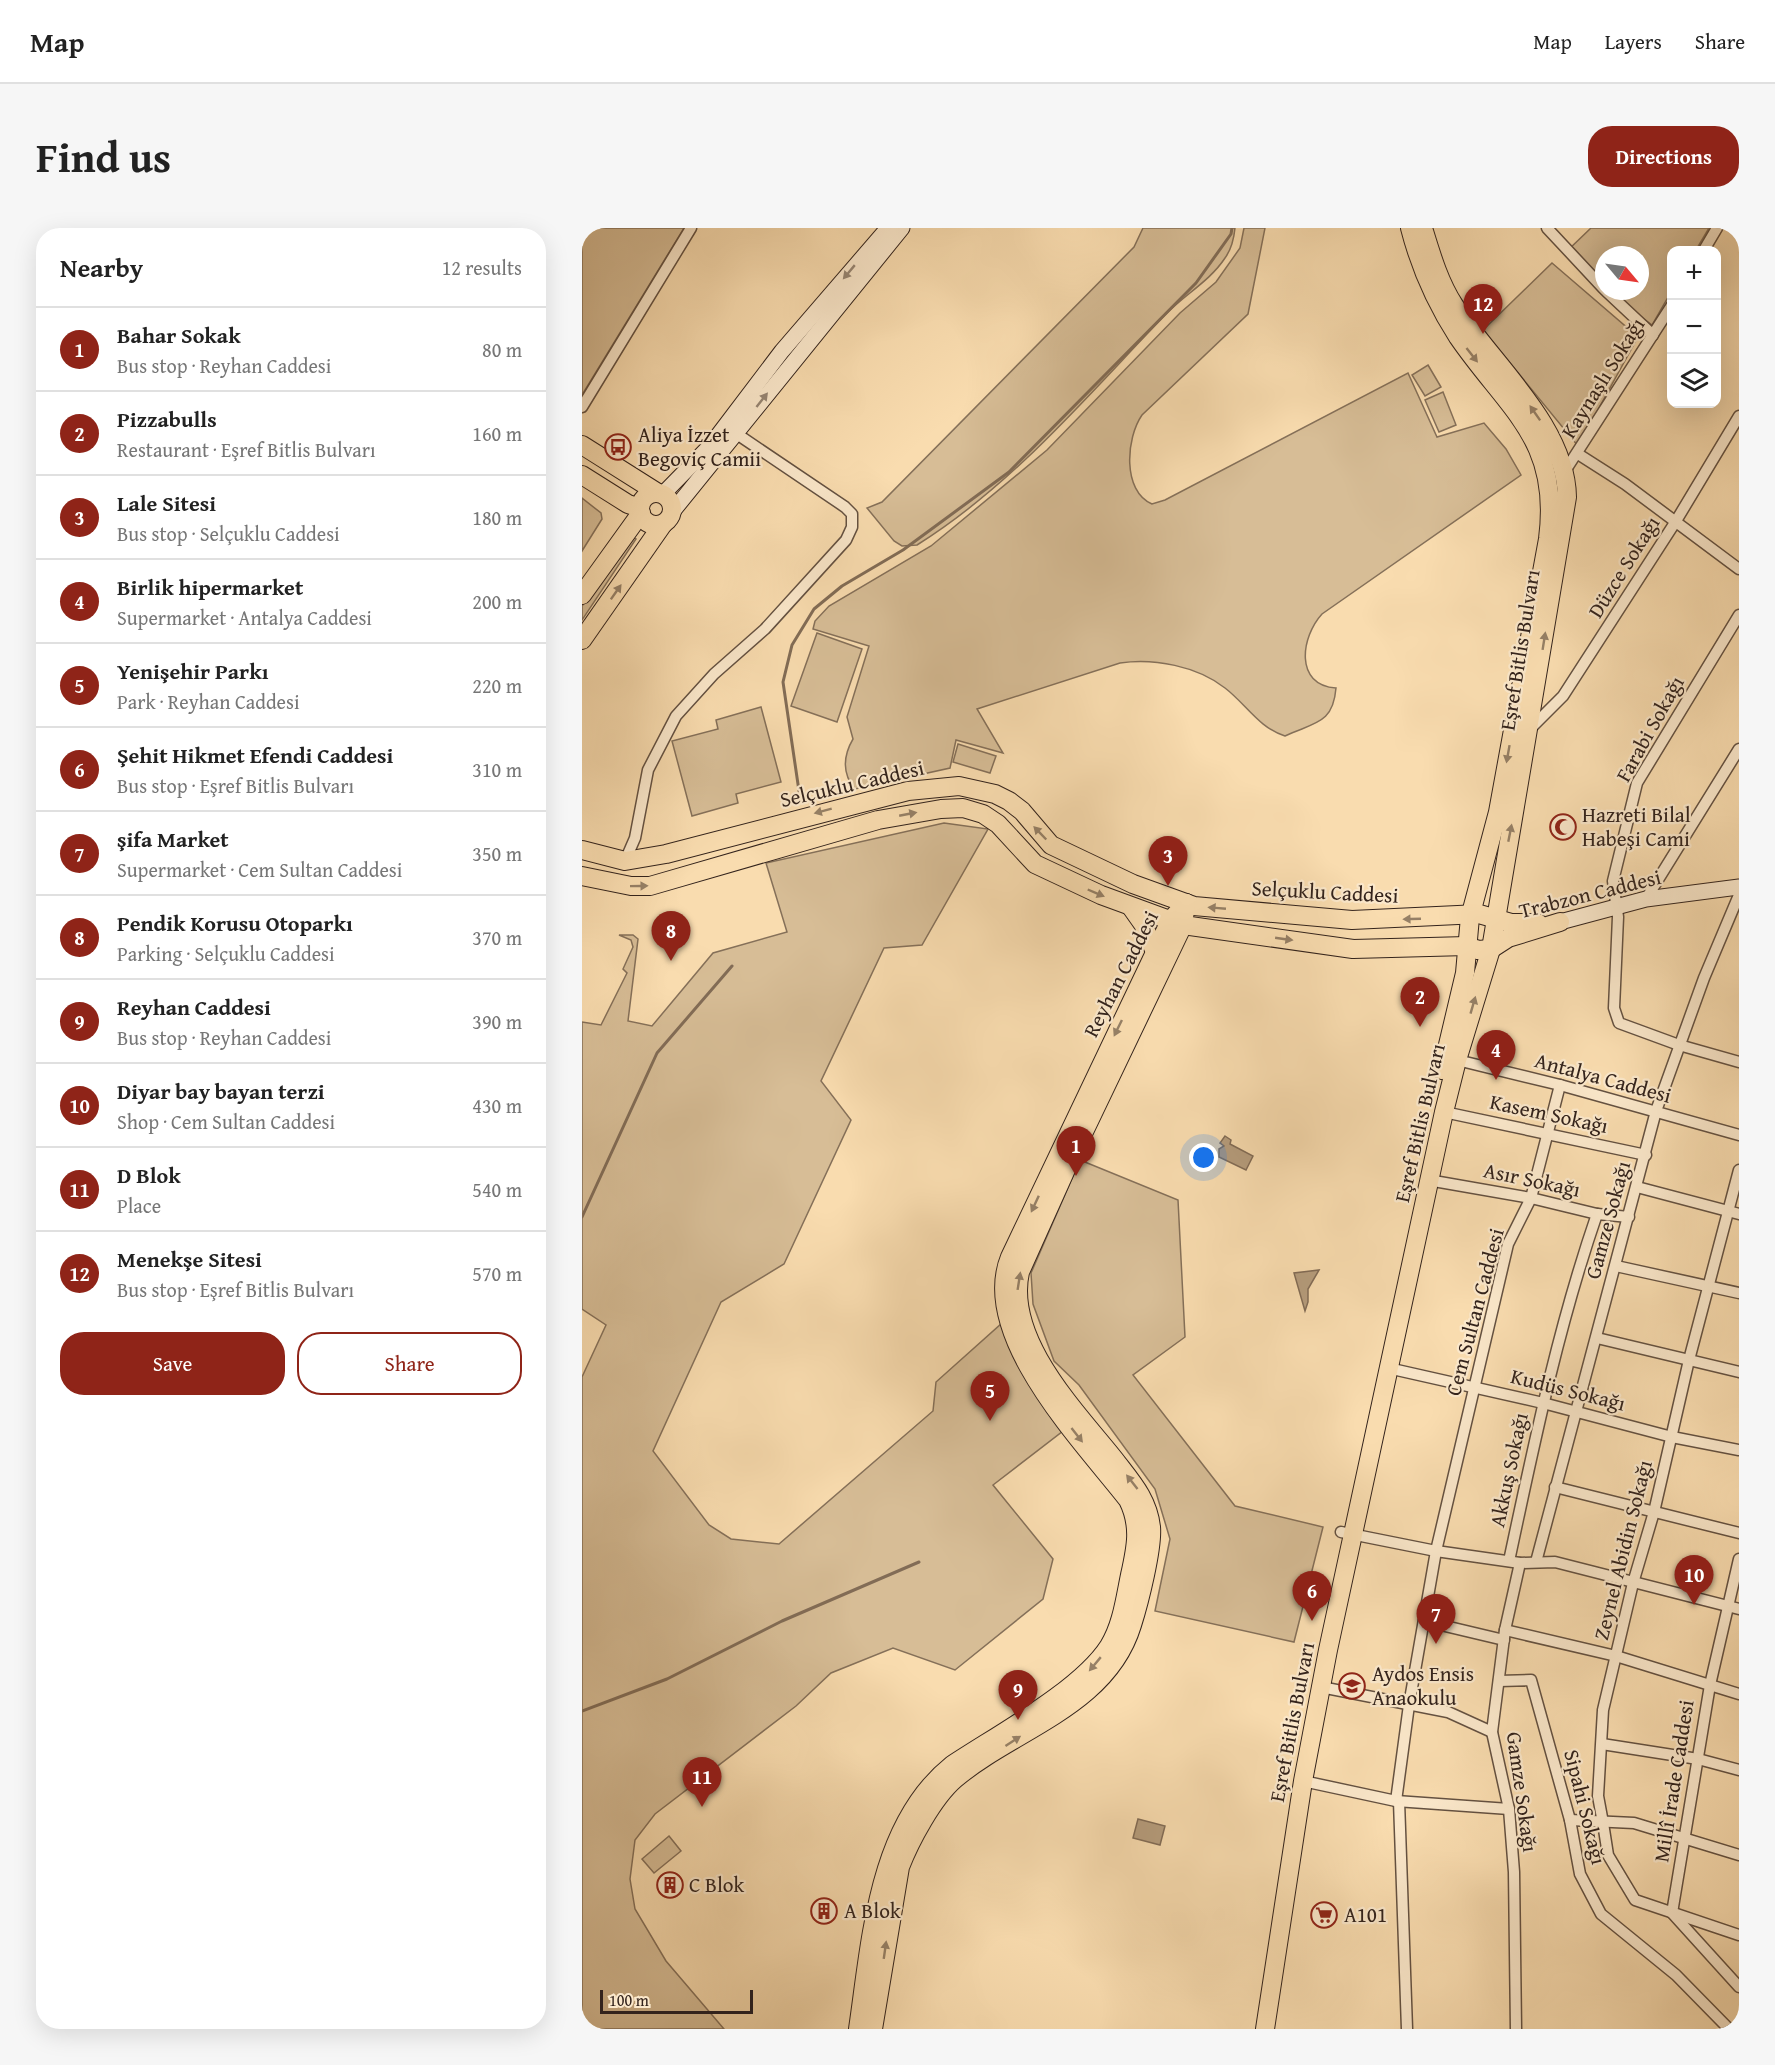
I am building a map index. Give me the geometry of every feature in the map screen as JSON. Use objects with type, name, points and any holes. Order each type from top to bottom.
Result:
[{"type":"main road","points":[[582,640],[731,429],[782,351],[888,228]]},
{"type":"main road","points":[[582,595],[640,511],[644,498],[660,493],[684,475],[731,429],[902,228]]},
{"type":"main road","name":"Eşref Bitlis Bulvarı","points":[[1265,2029],[1303,1781],[1347,1533],[1388,1368],[1444,1112],[1457,1060],[1491,949],[1497,920],[1551,516],[1550,485],[1543,459],[1528,429],[1459,338],[1437,302],[1410,228]]},
{"type":"main road","name":"Eşref Bitlis Bulvarı","points":[[1252,2029],[1288,1808],[1347,1533],[1427,1132],[1465,973],[1470,917],[1521,730],[1567,497],[1565,471],[1553,443],[1540,420],[1453,303],[1434,261],[1423,228]]},
{"type":"main road","points":[[582,445],[671,501],[668,518]]},
{"type":"main road","points":[[609,492],[620,490],[625,484],[626,478],[621,468]]},
{"type":"main road","points":[[582,475],[640,511],[652,525],[668,518]]},
{"type":"main road","name":"Selçuklu Caddesi","points":[[582,850],[625,861],[666,854],[908,791],[959,786],[995,794],[1009,801],[1022,811],[1051,845],[1133,884],[1186,903],[1352,920],[1487,915],[1497,920],[1534,924],[1560,922]]},
{"type":"main road","name":"Selçuklu Caddesi","points":[[582,876],[631,886],[651,886],[878,820],[910,813],[963,808],[999,824],[1035,864],[1131,907],[1177,923],[1353,949],[1467,946],[1479,950],[1491,949]]},
{"type":"main road","name":"Trabzon Caddesi","points":[[1491,949],[1508,938],[1616,906],[1646,899],[1739,887]]},
{"type":"main road","points":[[1500,890],[1512,910],[1523,918],[1560,922]]},
{"type":"main road","name":"Reyhan Caddesi","points":[[927,1805],[955,1779],[1095,1685],[1117,1657],[1132,1624],[1151,1538],[1144,1500],[1044,1371],[1022,1316],[1017,1284],[1020,1272],[1186,903]]},
{"type":"main road","points":[[1131,907],[1143,924],[1155,952]]},
{"type":"main road","name":"Reyhan Caddesi","points":[[858,2029],[873,1979],[900,1867],[927,1805],[933,1782],[952,1765],[1083,1677],[1110,1644],[1122,1612],[1136,1548],[1137,1526],[1134,1512],[1128,1500],[1027,1368],[1009,1316],[1003,1282],[1010,1257],[1155,952],[1177,923]]},
{"type":"main road","points":[[1433,947],[1446,952],[1465,973]]},
{"type":"main road","name":"Reyhan Caddesi","points":[[873,1979],[873,2029]]},
{"type":"street","points":[[582,406],[691,228]]},
{"type":"street","points":[[1547,228],[1595,279]]},
{"type":"street","points":[[1706,246],[1717,228]]},
{"type":"street","points":[[1616,300],[1653,335]]},
{"type":"street","name":"Kaynaşlı Sokağı","points":[[1565,471],[1667,312]]},
{"type":"street","name":"Düzce Sokağı","points":[[1521,730],[1563,696],[1676,520],[1739,416]]},
{"type":"street","points":[[625,861],[635,838],[648,770],[676,716],[714,674],[765,629],[812,579],[846,540],[852,527],[852,514],[845,507],[731,429]]},
{"type":"street","points":[[1578,454],[1676,520],[1739,569]]},
{"type":"street","name":"Farabi Sokağı","points":[[1679,1045],[1622,1026],[1617,1020],[1614,1008],[1616,906],[1613,881],[1636,783],[1739,615]]},
{"type":"street","points":[[1646,899],[1739,749]]},
{"type":"street","name":"Gamze Sokağı","points":[[1536,1562],[1656,1111],[1679,1045],[1739,895]]},
{"type":"street","points":[[1679,1045],[1739,1062]]},
{"type":"street","name":"Antalya Caddesi","points":[[1457,1060],[1560,1085],[1739,1135]]},
{"type":"street","name":"Cem Sultan Caddesi","points":[[1407,2029],[1397,1801],[1409,1704],[1436,1551],[1508,1244],[1531,1198],[1560,1085]]},
{"type":"street","name":"Kasem Sokağı","points":[[1444,1112],[1547,1132],[1646,1155]]},
{"type":"street","name":"Zeynel Abidin Sokağı","points":[[1739,1170],[1734,1213],[1709,1287],[1689,1360],[1654,1512],[1633,1583],[1616,1656],[1604,1710],[1598,1796],[1608,1855],[1635,1900],[1739,1935]]},
{"type":"street","name":"Asır Sokağı","points":[[1428,1180],[1531,1198],[1597,1214],[1629,1217]]},
{"type":"street","points":[[1637,1187],[1734,1213]]},
{"type":"street","name":"Akkuş Sokağı","points":[[1515,1562],[1543,1403],[1576,1274],[1597,1214]]},
{"type":"street","points":[[1616,1266],[1739,1293]]},
{"type":"street","points":[[1597,1338],[1739,1372]]},
{"type":"street","name":"Kudüs Sokağı","points":[[1388,1368],[1543,1403],[1672,1437],[1739,1450]]},
{"type":"street","points":[[1556,1487],[1739,1533]]},
{"type":"street","points":[[1347,1533],[1436,1551],[1515,1562],[1556,1562],[1734,1607]]},
{"type":"street","name":"Millî İrade Caddesi","points":[[1672,1913],[1710,1685],[1734,1607],[1739,1559]]},
{"type":"street","name":"Gamze Sokağı","points":[[1515,1562],[1492,1731],[1509,1809],[1514,1872],[1516,2029]]},
{"type":"street","points":[[1424,1621],[1616,1656],[1739,1694]]},
{"type":"street","name":"Sipahi Sokağı","points":[[1499,1681],[1531,1680],[1570,1820],[1580,1874],[1601,1914],[1676,1975],[1729,2029]]},
{"type":"street","points":[[1321,1687],[1448,1712],[1492,1731]]},
{"type":"street","points":[[1602,1744],[1698,1759],[1739,1770]]},
{"type":"street","points":[[1303,1781],[1397,1801],[1509,1809]]},
{"type":"street","points":[[1570,1820],[1603,1823],[1634,1822],[1739,1856]]},
{"type":"street","points":[[1672,1913],[1739,1987]]},
{"type":"shaded area","points":[[582,228],[684,228],[582,395]]},
{"type":"shaded area","points":[[1143,228],[1235,228],[1231,248],[1219,266],[1165,315],[1048,438],[1017,467],[952,521],[917,545],[902,546],[894,541],[867,508],[882,502],[1134,247]]},
{"type":"shaded area","points":[[1244,228],[1265,228],[1248,314],[1142,415],[1133,437],[1130,463],[1131,476],[1142,497],[1152,504],[1165,500],[1408,373],[1437,437],[1484,423],[1506,449],[1521,475],[1322,614],[1309,635],[1305,658],[1313,678],[1322,685],[1336,688],[1331,709],[1314,724],[1285,736],[1260,722],[1233,694],[1202,674],[1161,663],[1120,663],[977,709],[1003,753],[956,740],[950,768],[855,789],[848,777],[845,765],[847,752],[853,739],[847,717],[869,646],[813,629],[815,621],[829,606],[931,546],[1047,450],[1180,313],[1216,282],[1240,248]]},
{"type":"shaded area","points":[[1591,228],[1709,228],[1698,246],[1667,246],[1667,299],[1652,325],[1619,300],[1649,300],[1649,246],[1595,246],[1595,279],[1566,252]]},
{"type":"shaded area","points":[[1552,263],[1638,337],[1578,446],[1483,330]]},
{"type":"shaded area","points":[[1428,365],[1441,387],[1425,396],[1412,375]]},
{"type":"shaded area","points":[[1443,392],[1456,425],[1439,432],[1425,400]]},
{"type":"shaded area","points":[[582,498],[601,513],[602,519],[582,551]]},
{"type":"shaded area","points":[[630,535],[636,539],[582,620],[582,606]]},
{"type":"shaded area","points":[[817,633],[862,649],[837,722],[791,706]]},
{"type":"shaded area","points":[[761,707],[781,782],[736,794],[738,803],[692,816],[672,741],[718,729],[716,720]]},
{"type":"shaded area","points":[[958,744],[996,756],[990,773],[953,762]]},
{"type":"shaded area","points":[[944,823],[988,829],[922,945],[884,948],[821,1081],[851,1120],[784,1264],[721,1302],[653,1451],[709,1525],[731,1539],[779,1544],[933,1411],[936,1382],[1001,1324],[1063,1431],[993,1485],[1053,1559],[1043,1599],[955,1670],[893,1648],[831,1673],[796,1706],[655,1814],[635,1840],[630,1879],[635,1909],[666,1961],[724,2029],[582,2029],[582,1377],[606,1325],[582,1309],[582,1022],[601,1025],[627,973],[623,969],[633,947],[631,940],[619,935],[633,935],[638,939],[628,1021],[652,1026],[713,953],[787,932],[766,863]]},
{"type":"shaded area","points":[[1225,1136],[1231,1140],[1230,1144],[1253,1156],[1246,1170],[1219,1157],[1219,1149],[1224,1146],[1220,1143]]},
{"type":"shaded area","points":[[1080,1160],[1178,1200],[1185,1337],[1133,1375],[1235,1506],[1323,1527],[1294,1642],[1155,1611],[1170,1539],[1155,1489],[1079,1385],[1054,1361],[1033,1304],[1031,1273]]},
{"type":"shaded area","points":[[1319,1270],[1308,1289],[1305,1311],[1294,1273]]},
{"type":"shaded area","points":[[1138,1819],[1165,1826],[1160,1845],[1133,1838]]},
{"type":"shaded area","points":[[669,1836],[681,1851],[654,1873],[642,1859]]},
{"type":"waterway","points":[[799,791],[783,682],[792,645],[814,609],[842,586],[903,550],[1009,472],[1196,283],[1231,234],[1232,228]]},
{"type":"waterway","points":[[582,1217],[657,1053],[732,966]]},
{"type":"waterway","points":[[582,1711],[667,1679],[782,1621],[919,1562]]},
{"type":"place","name":"Menekşe Sitesi","points":[[1483,334]]},
{"type":"place","name":"Aliya İzzet Begoviç Camii","points":[[618,447]]},
{"type":"place","name":"Hazreti Bilal Habeşi Cami","points":[[1563,827]]},
{"type":"place","name":"Lale Sitesi","points":[[1168,886]]},
{"type":"place","name":"Pendik Korusu Otoparkı","points":[[671,961]]},
{"type":"place","name":"Pizzabulls","points":[[1420,1027]]},
{"type":"place","name":"Birlik hipermarket","points":[[1496,1080]]},
{"type":"place","name":"Bahar Sokak","points":[[1076,1176]]},
{"type":"place","name":"Yenişehir Parkı","points":[[990,1421]]},
{"type":"place","name":"Diyar bay bayan terzi","points":[[1694,1605]]},
{"type":"place","name":"Şehit Hikmet Efendi Caddesi","points":[[1312,1621]]},
{"type":"place","name":"şifa Market","points":[[1436,1644]]},
{"type":"place","name":"Aydos Ensis Anaokulu","points":[[1352,1686]]},
{"type":"place","name":"Reyhan Caddesi","points":[[1018,1720]]},
{"type":"place","name":"D Blok","points":[[702,1807]]},
{"type":"place","name":"C Blok","points":[[670,1885]]},
{"type":"place","name":"A Blok","points":[[824,1911]]},
{"type":"place","name":"A101","points":[[1324,1915]]}]
